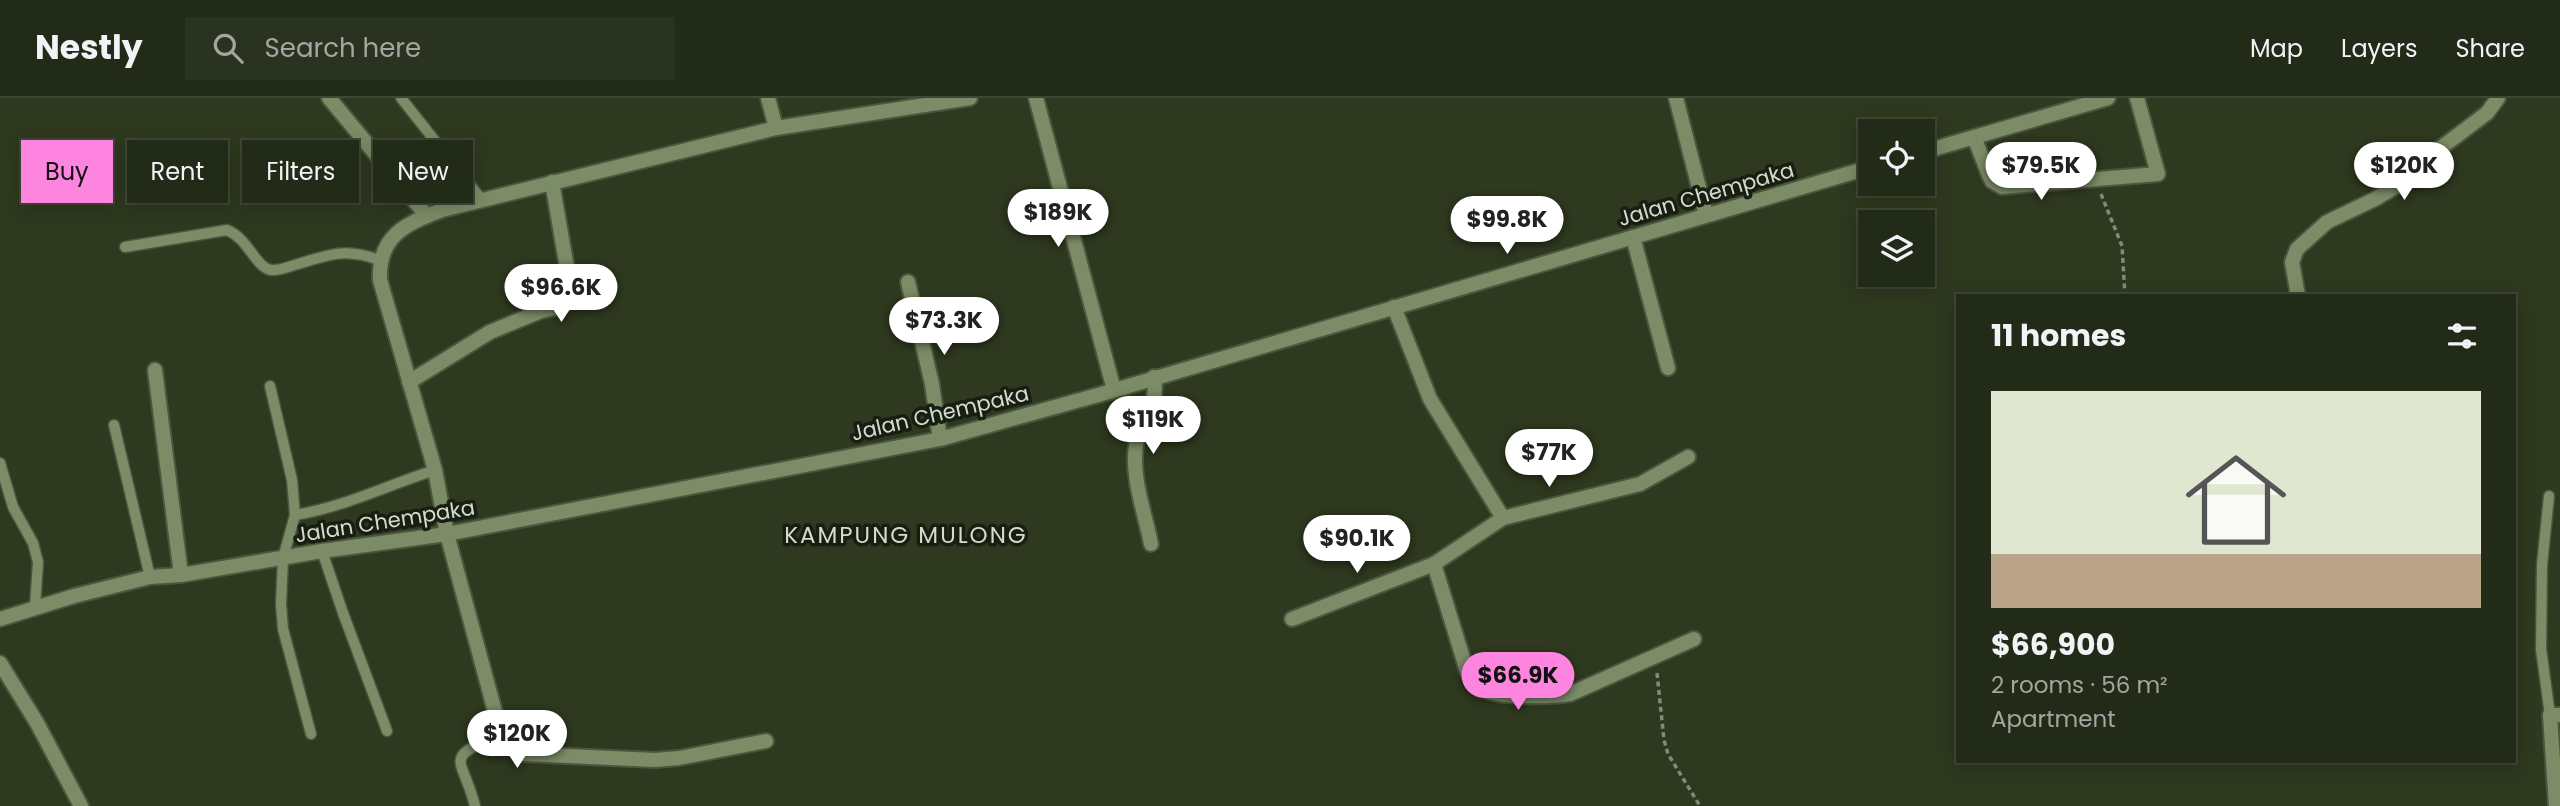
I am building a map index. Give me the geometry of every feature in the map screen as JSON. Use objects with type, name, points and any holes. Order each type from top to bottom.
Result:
[{"type":"street","points":[[329,98],[427,216]]},
{"type":"street","points":[[768,98],[776,128]]},
{"type":"street","points":[[766,741],[655,760],[524,754],[514,751],[506,744],[501,734],[447,534],[435,470],[380,281],[379,260],[388,242],[409,223],[482,200],[776,128],[970,98]]},
{"type":"street","points":[[1036,98],[1114,390]]},
{"type":"street","points":[[1675,98],[1706,215]]},
{"type":"street","points":[[1935,148],[2108,98]]},
{"type":"street","points":[[1974,137],[1989,176],[2002,187],[2158,174],[2137,98]]},
{"type":"street","points":[[2298,294],[2292,262],[2297,249],[2327,222],[2413,176],[2434,153],[2487,113],[2498,98]]},
{"type":"street","name":"Jalan Chempaka","points":[[0,619],[35,607],[150,578],[447,534],[940,439],[1858,171]]},
{"type":"street","points":[[409,382],[490,332],[541,311],[561,307],[569,301],[571,291],[552,182]]},
{"type":"street","points":[[1633,237],[1668,368]]},
{"type":"street","points":[[908,282],[932,384],[940,439]]},
{"type":"street","points":[[1394,307],[1430,400],[1503,518]]},
{"type":"street","points":[[155,370],[181,575]]},
{"type":"street","points":[[1151,544],[1135,464],[1136,445],[1156,392],[1154,377]]},
{"type":"street","points":[[1292,619],[1434,564],[1503,518],[1640,484],[1688,457]]},
{"type":"street","points":[[1434,564],[1467,671],[1474,683],[1486,691],[1554,697],[1570,694],[1694,639]]},
{"type":"street","points":[[0,663],[37,723],[81,806]]},
{"type":"street","points":[[2555,715],[2556,806]]},
{"type":"lane","points":[[401,98],[482,200]]},
{"type":"lane","points":[[125,247],[227,230],[238,234],[261,265],[270,270],[337,254],[358,253],[379,260]]},
{"type":"lane","points":[[270,386],[292,480],[295,515],[283,558],[281,604],[284,629],[311,734]]},
{"type":"lane","points":[[114,425],[150,578]]},
{"type":"lane","points":[[0,463],[13,507],[33,543],[38,562],[35,607]]},
{"type":"lane","points":[[295,515],[359,499],[435,470]]},
{"type":"lane","points":[[2549,496],[2542,565],[2541,649],[2555,715]]},
{"type":"lane","points":[[322,551],[387,731]]},
{"type":"lane","points":[[475,806],[459,763],[462,754],[468,748],[501,734]]},
{"type":"path","points":[[2094,179],[2122,246],[2126,294]]},
{"type":"path","points":[[1651,658],[1657,674],[1668,754],[1700,806]]},
{"type":"district","name":"KAMPUNG MULONG","points":[[906,535]]}]
